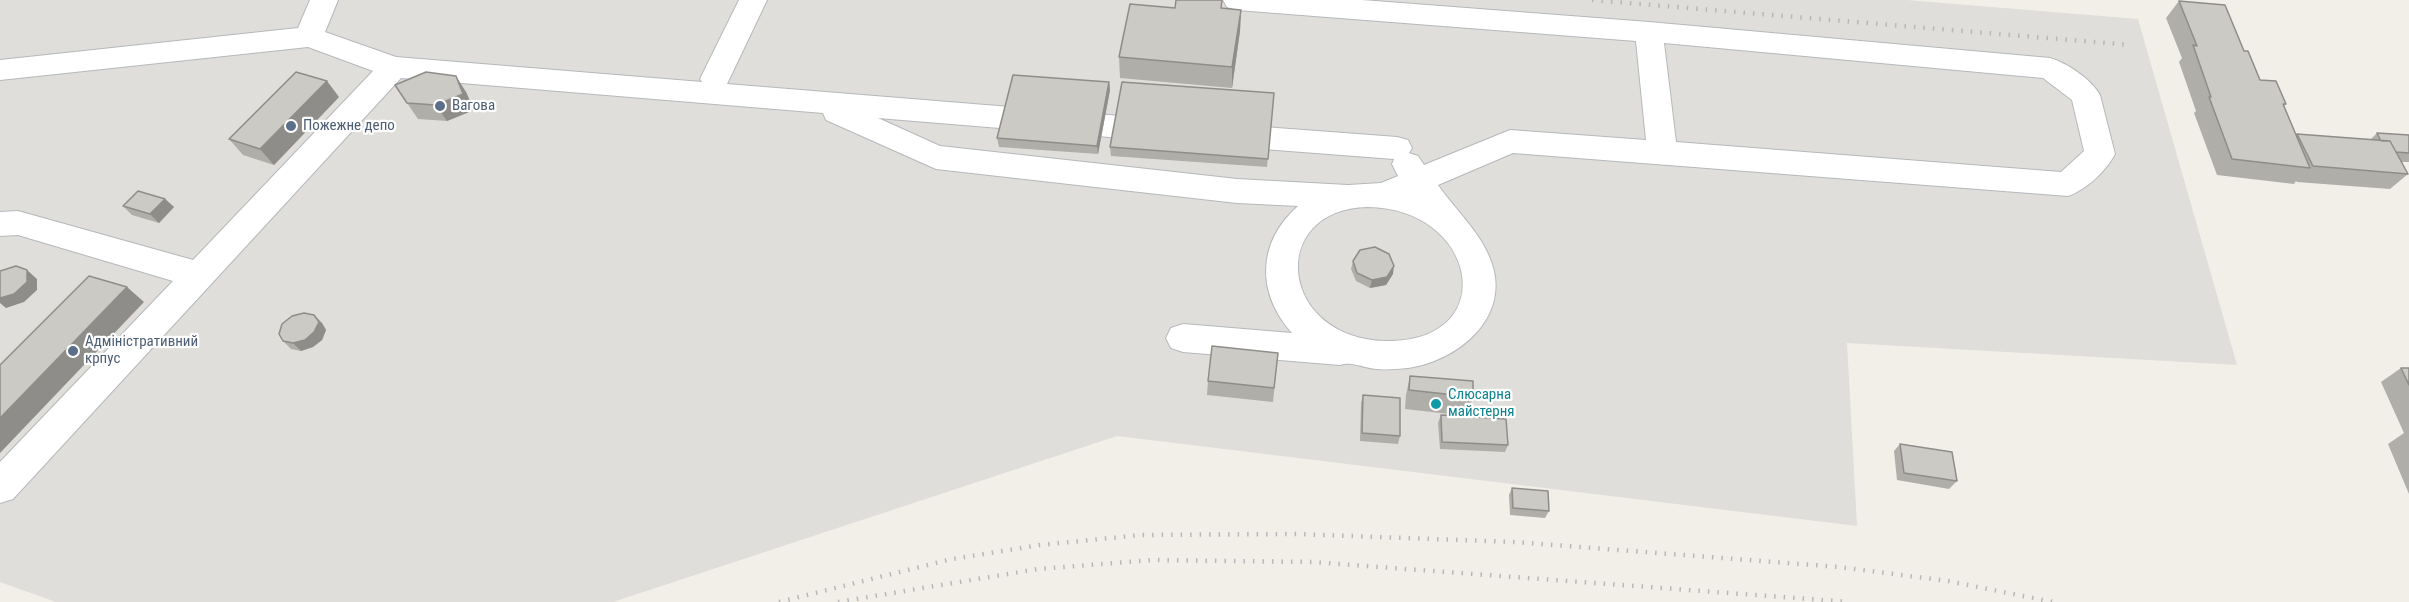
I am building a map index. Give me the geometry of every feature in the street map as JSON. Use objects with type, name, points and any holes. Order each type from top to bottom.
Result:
[{"type":"lane","points":[[309,37],[324,0]]},
{"type":"lane","points":[[714,79],[753,0]]},
{"type":"lane","points":[[1238,0],[1649,32],[2050,68],[2085,95],[2100,154],[2068,184],[1510,141],[1384,195]]},
{"type":"lane","points":[[1649,32],[1662,153]]},
{"type":"lane","points":[[0,70],[309,37],[394,67],[815,102],[1191,123]]},
{"type":"lane","points":[[0,487],[394,67],[529,65],[714,79],[1191,123],[1397,148],[1443,217],[1465,238],[1477,264],[1479,291],[1470,316],[1449,338],[1420,352],[1387,356],[1183,338]]},
{"type":"lane","points":[[815,102],[936,157],[1236,191],[1352,196],[1384,195],[1415,202],[1443,217]]},
{"type":"lane","points":[[1352,196],[1323,206],[1300,221],[1285,243],[1279,268],[1284,294],[1299,318],[1323,339],[1354,352]]},
{"type":"lane","points":[[0,224],[18,223],[199,275]]},
{"type":"shaded area","points":[[0,0],[1907,0],[2138,19],[2237,365],[1847,343],[1857,526],[1117,436],[613,602],[56,602],[0,582]]},
{"type":"building","points":[[1176,0],[1222,0],[1221,8],[1241,10],[1232,67],[1119,57],[1130,4],[1175,8]]},
{"type":"building","points":[[2179,1],[2225,5],[2244,51],[2248,51],[2260,80],[2276,81],[2286,104],[2283,104],[2310,168],[2232,159],[2193,45],[2197,46]]},
{"type":"building","points":[[296,72],[327,81],[260,149],[229,139]]},
{"type":"building","points":[[426,72],[456,76],[463,94],[436,105],[407,103],[395,85]]},
{"type":"building","points":[[1013,75],[1109,82],[1097,146],[997,138]]},
{"type":"building","points":[[1122,82],[1274,93],[1268,159],[1110,147]]},
{"type":"building","points":[[2377,133],[2409,135],[2409,153],[2396,152],[2390,141],[2381,141]]},
{"type":"building","points":[[2297,134],[2390,141],[2408,174],[2313,166]]},
{"type":"building","points":[[138,191],[165,199],[150,214],[123,206]]},
{"type":"building","points":[[1375,247],[1389,254],[1394,266],[1387,277],[1372,280],[1357,273],[1353,261],[1360,250]]},
{"type":"building","points":[[16,266],[27,270],[27,282],[14,294],[0,298],[0,271]]},
{"type":"building","points":[[89,276],[127,287],[0,418],[0,365]]},
{"type":"building","points":[[304,313],[314,315],[319,322],[314,332],[305,340],[293,343],[283,341],[279,334],[282,324],[292,316]]},
{"type":"building","points":[[1212,346],[1278,353],[1274,388],[1208,381]]},
{"type":"building","points":[[2401,368],[2409,368],[2409,385]]},
{"type":"building","points":[[1410,376],[1473,381],[1473,397],[1409,390]]},
{"type":"building","points":[[1363,395],[1400,398],[1400,436],[1362,433]]},
{"type":"building","points":[[1441,415],[1506,419],[1508,445],[1442,442]]},
{"type":"building","points":[[1900,444],[1952,452],[1957,481],[1904,473]]},
{"type":"building","points":[[1512,488],[1548,491],[1549,511],[1513,508]]},
{"type":"railway","points":[[1592,0],[2131,45]]},
{"type":"railway","points":[[779,602],[952,559],[1040,545],[1141,535],[1296,534],[1515,542],[1839,567],[1948,581],[2053,602]]},
{"type":"railway","points":[[838,602],[1038,569],[1153,560],[1312,562],[1850,602]]},
{"type":"place","name":"Вагова","points":[[440,106]]},
{"type":"place","name":"Пожежне депо","points":[[291,126]]},
{"type":"place","name":"Адміністративний крпус","points":[[73,351]]},
{"type":"place","name":"Слюсарна майстерня","points":[[1436,404]]}]
